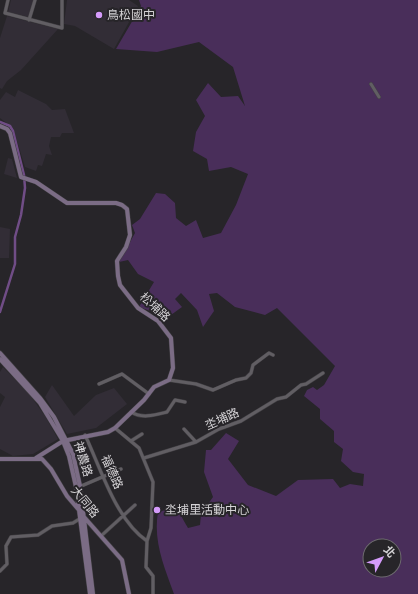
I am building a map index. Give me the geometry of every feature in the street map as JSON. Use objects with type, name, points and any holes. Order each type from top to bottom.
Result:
[{"type":"street","points":[[8,0],[4,13],[62,28],[62,0]]},
{"type":"street","points":[[29,20],[35,0]]},
{"type":"street","points":[[371,84],[379,97]]},
{"type":"street","name":"松埔路","points":[[0,126],[7,129],[10,133],[24,178],[50,190],[67,203],[116,203],[127,209],[130,235],[126,247],[117,261],[120,285],[138,308],[158,321],[171,338],[173,368],[169,380]]},
{"type":"street","name":"神農路","points":[[0,353],[40,398],[65,441],[78,487],[90,594]]},
{"type":"street","points":[[0,459],[36,458],[65,441],[85,435],[108,432],[115,428],[157,384],[169,380],[196,384],[213,390],[236,380],[246,378],[251,374],[253,365],[269,353],[273,355]]},
{"type":"street","name":"神農路","points":[[0,359],[40,403],[65,441]]},
{"type":"street","name":"坔埔路","points":[[144,458],[196,442],[224,426],[241,421],[277,399],[286,397],[301,385],[306,384],[323,373]]},
{"type":"street","points":[[99,384],[122,374],[149,394]]},
{"type":"street","points":[[131,412],[137,416],[146,416],[167,412],[175,400],[185,402]]},
{"type":"street","points":[[115,428],[139,448],[152,482],[153,500],[150,532],[147,541],[146,567],[152,576],[153,594]]},
{"type":"street","points":[[184,429],[196,442]]},
{"type":"street","points":[[131,441],[142,434]]},
{"type":"street","name":"福德路","points":[[85,435],[122,517],[136,534],[147,541]]},
{"type":"street","name":"大同路","points":[[36,458],[42,459],[47,463],[67,496],[78,510]]},
{"type":"street","points":[[78,487],[121,469]]},
{"type":"street","name":"神農路","points":[[78,487],[78,510],[81,518],[93,594]]},
{"type":"street","points":[[101,536],[136,506]]},
{"type":"street","points":[[0,571],[7,564],[6,546],[10,537],[31,537],[38,535],[52,526],[73,523],[81,518]]},
{"type":"street","name":"大同路","points":[[81,518],[101,536],[122,560],[129,594]]},
{"type":"shaded area","points":[[11,0],[34,0],[29,17],[8,12]]},
{"type":"shaded area","name":"鳥松國中","points":[[67,0],[129,0],[138,6],[114,49],[75,26],[64,24]]},
{"type":"shaded area","points":[[139,0],[418,0],[418,594],[174,594],[163,563],[158,543],[158,512],[170,509],[174,510],[180,514],[188,528],[200,525],[201,514],[213,497],[204,472],[206,450],[211,450],[226,433],[239,441],[228,459],[248,485],[276,496],[298,480],[333,479],[340,488],[350,484],[363,486],[364,474],[353,472],[341,461],[343,449],[334,442],[334,431],[320,419],[320,409],[304,396],[307,390],[313,387],[317,390],[324,385],[335,366],[277,308],[265,315],[235,307],[217,293],[209,294],[214,311],[203,327],[197,310],[181,293],[175,299],[182,307],[164,320],[159,314],[139,307],[154,282],[138,274],[128,260],[119,262],[135,233],[132,225],[140,219],[156,193],[165,194],[175,203],[176,218],[186,226],[196,220],[203,238],[221,233],[236,205],[248,174],[231,167],[209,171],[207,159],[193,151],[196,132],[205,116],[196,100],[208,83],[221,97],[238,96],[245,106],[233,67],[199,42],[157,52],[116,49],[141,6]]},
{"type":"shaded area","points":[[7,16],[58,29],[21,70],[7,81],[2,89],[0,88],[0,38]]},
{"type":"shaded area","points":[[18,90],[46,104],[52,110],[65,109],[74,133],[62,133],[60,137],[51,137],[49,146],[52,155],[46,154],[42,166],[38,165],[36,171],[25,167],[13,128],[0,118],[0,100],[6,92],[15,97]]},
{"type":"shaded area","points":[[8,158],[12,159],[17,178],[4,174]]},
{"type":"shaded area","points":[[0,227],[10,229],[9,258],[0,258]]},
{"type":"shaded area","points":[[3,367],[30,395],[45,416],[58,439],[33,454],[13,456],[0,449],[0,407],[5,397],[0,393],[0,372]]},
{"type":"shaded area","points":[[52,385],[74,416],[96,395],[114,388],[127,404],[96,428],[67,434],[45,397]]},
{"type":"waterway","points":[[0,122],[10,126],[13,131],[24,175],[25,188],[21,215],[15,237],[15,264],[0,312]]},
{"type":"place","name":"鳥松國中","points":[[99,15]]},
{"type":"place","name":"坔埔里活動中心","points":[[157,510]]}]
